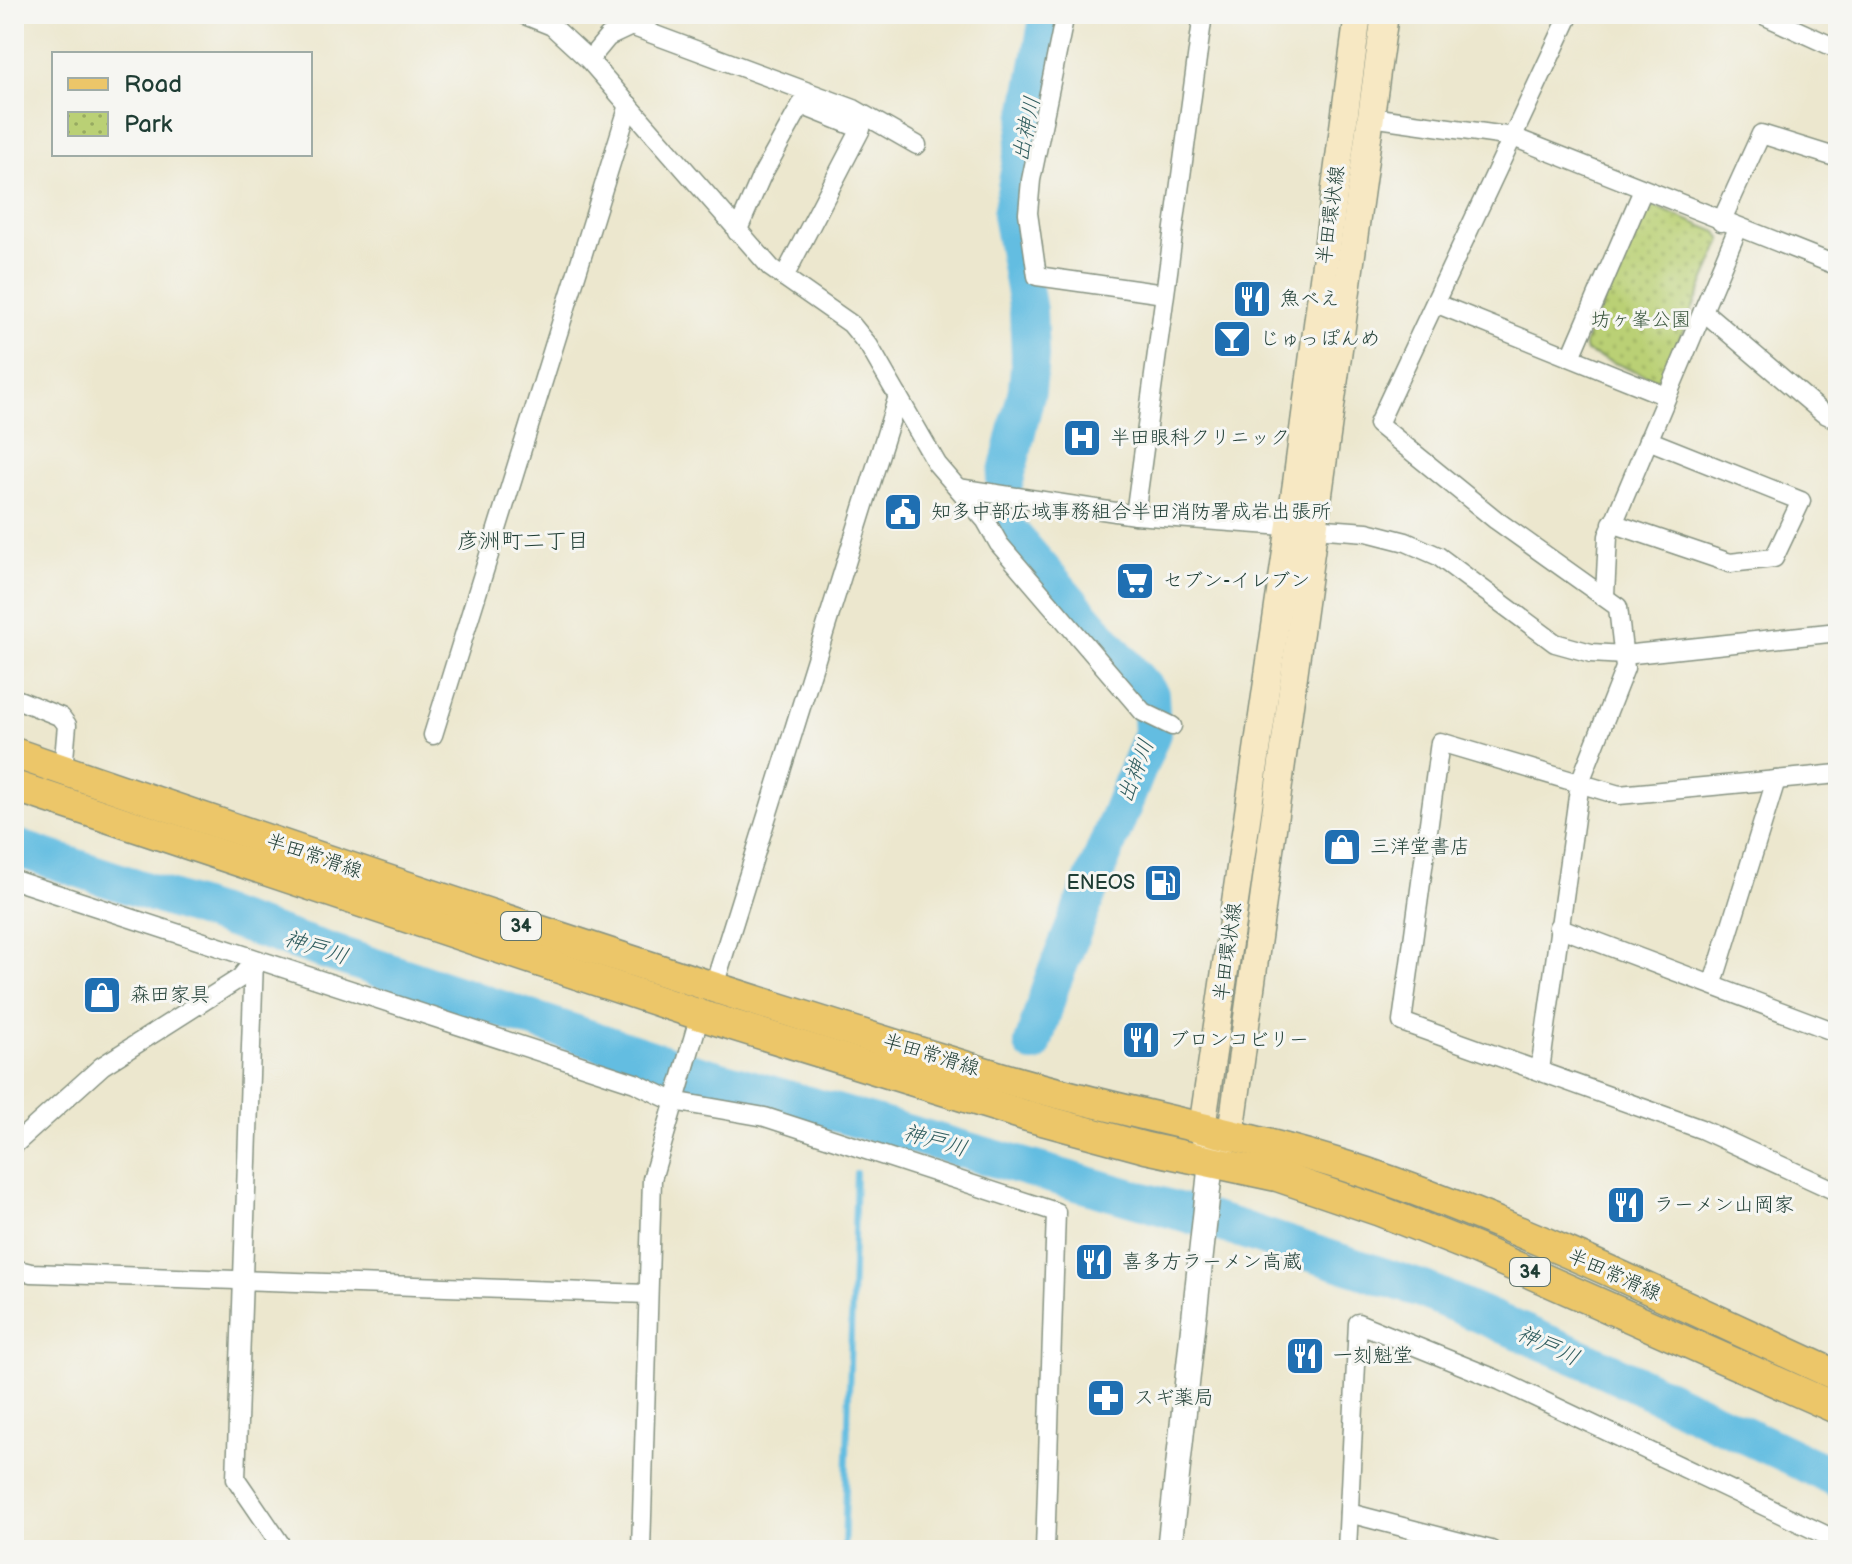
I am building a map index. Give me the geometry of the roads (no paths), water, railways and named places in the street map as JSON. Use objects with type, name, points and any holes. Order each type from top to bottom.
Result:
[{"type":"main road","name":"半田環状線","points":[[1301,528],[1358,14]]},
{"type":"main road","name":"半田環状線","points":[[1211,1162],[1301,528],[1371,117],[1385,14]]},
{"type":"main road","name":"半田常滑線","points":[[14,753],[702,1014],[1032,1086],[1296,1150],[1483,1217],[1838,1376]]},
{"type":"main road","name":"半田常滑線","points":[[14,786],[702,1014],[1024,1115],[1277,1176],[1421,1227],[1838,1409]]},
{"type":"street","points":[[522,14],[552,26],[589,60],[737,232],[784,277],[851,324],[869,346],[937,464],[986,521],[999,544],[1143,712],[1172,726]]},
{"type":"street","points":[[589,60],[608,37],[657,14]]},
{"type":"street","points":[[1065,14],[1031,180],[1028,213],[1037,276],[1164,294]]},
{"type":"street","points":[[1135,515],[1203,14]]},
{"type":"street","points":[[1540,1070],[1580,782],[1625,668],[1618,607],[1496,520],[1378,424],[1570,14]]},
{"type":"street","points":[[1761,14],[1838,49]]},
{"type":"street","points":[[631,26],[854,109],[917,145]]},
{"type":"street","points":[[433,735],[629,105]]},
{"type":"street","points":[[737,232],[761,177],[801,105],[861,129],[784,277]]},
{"type":"street","points":[[1371,117],[1513,137],[1838,266]]},
{"type":"street","points":[[1605,595],[1608,536],[1612,523],[1703,311],[1761,134],[1838,158]]},
{"type":"street","points":[[1571,357],[1643,190]]},
{"type":"street","points":[[1435,303],[1666,396]]},
{"type":"street","points":[[1703,311],[1823,413],[1838,420]]},
{"type":"street","points":[[641,1550],[652,1179],[675,1095],[898,396]]},
{"type":"street","points":[[1612,523],[1730,563],[1774,558],[1801,501],[1648,440]]},
{"type":"street","points":[[958,488],[1135,515],[1367,532],[1406,542],[1438,556],[1555,643],[1591,653],[1624,655],[1838,632]]},
{"type":"street","points":[[14,698],[61,717],[67,725],[63,770]]},
{"type":"street","points":[[1838,774],[1619,795],[1440,742],[1402,1022],[1701,1129],[1838,1192]]},
{"type":"street","points":[[1713,983],[1776,780]]},
{"type":"street","points":[[14,880],[635,1083],[765,1117],[1056,1212],[1045,1550]]},
{"type":"street","points":[[1558,927],[1713,983],[1838,1033]]},
{"type":"street","points":[[14,1145],[102,1066],[240,978],[254,960]]},
{"type":"street","points":[[254,960],[236,1479],[279,1542],[281,1550]]},
{"type":"street","points":[[1169,1550],[1211,1162]]},
{"type":"street","points":[[14,1269],[31,1273],[648,1294]]},
{"type":"street","points":[[1347,1550],[1358,1323],[1501,1381],[1838,1541]]},
{"type":"street","points":[[1349,1513],[1491,1550]]},
{"type":"waterway","name":"出神川","points":[[1005,481],[1027,390],[1030,356],[1028,311],[1011,214],[1049,14]]},
{"type":"waterway","name":"出神川","points":[[1010,533],[1150,695],[1152,733],[1051,985],[1033,1044]]},
{"type":"waterway","name":"神戸川","points":[[14,847],[672,1066],[1237,1228],[1424,1290],[1586,1360],[1838,1479]]},
{"type":"waterway","points":[[844,1550],[856,1173]]},
{"type":"place","name":"魚べえ","points":[[1252,299]]},
{"type":"place","name":"じゅっぽんめ","points":[[1232,339]]},
{"type":"place","name":"半田眼科クリニック","points":[[1082,438]]},
{"type":"place","name":"知多中部広域事務組合半田消防署成岩出張所","points":[[903,512]]},
{"type":"place","name":"セブン-イレブン","points":[[1135,581]]},
{"type":"place","name":"三洋堂書店","points":[[1342,847]]},
{"type":"place","name":"ENEOS","points":[[1163,883]]},
{"type":"place","name":"森田家具","points":[[102,995]]},
{"type":"place","name":"ブロンコビリー","points":[[1141,1040]]},
{"type":"place","name":"ラーメン山岡家","points":[[1626,1205]]},
{"type":"place","name":"喜多方ラーメン高蔵","points":[[1094,1262]]},
{"type":"place","name":"一刻魁堂","points":[[1305,1356]]},
{"type":"place","name":"スギ薬局","points":[[1106,1398]]},
{"type":"district","name":"彦洲町二丁目","points":[[523,541]]},
{"type":"park label","name":"坊ヶ峯公園","points":[[1641,320]]}]
